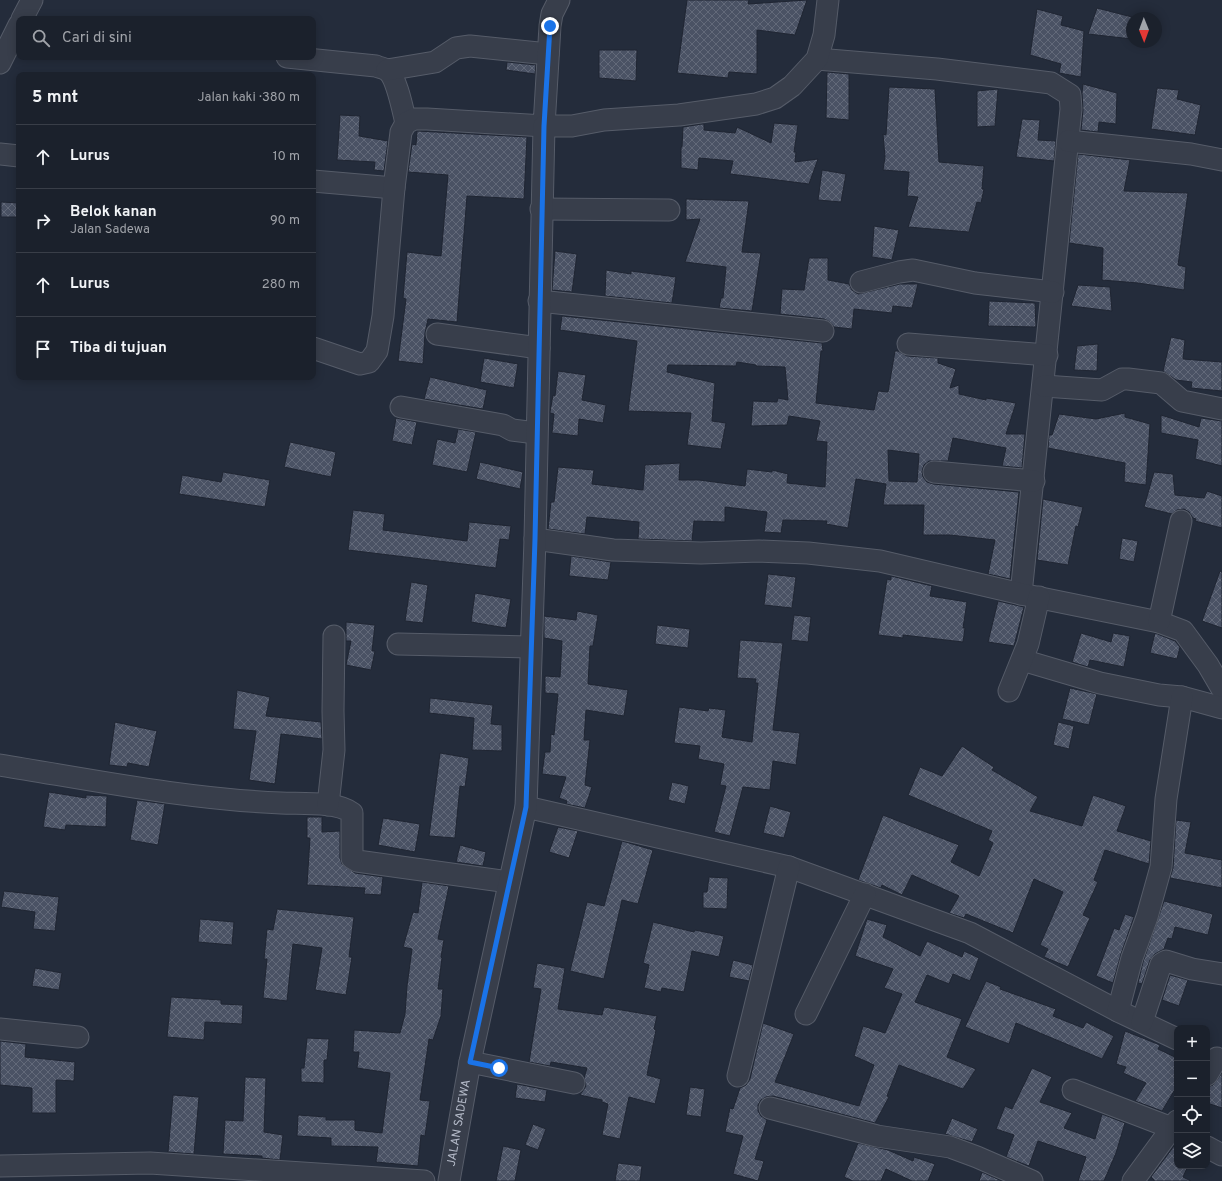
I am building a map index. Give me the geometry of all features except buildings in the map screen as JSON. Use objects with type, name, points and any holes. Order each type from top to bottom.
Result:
[{"type":"street","points":[[24,16],[32,0]]},
{"type":"street","name":"JALAN SADEWA","points":[[449,1181],[470,1062],[526,807],[530,648],[535,539],[525,432],[529,347],[539,301],[544,126],[548,54],[552,14],[559,0]]},
{"type":"street","points":[[316,349],[360,364],[369,362],[374,357],[383,316],[394,188],[401,132],[406,123],[414,119],[544,126],[572,126],[604,120],[679,115],[756,104],[775,98],[792,86],[817,59],[824,35],[828,0]]},
{"type":"street","points":[[0,63],[16,31]]},
{"type":"street","points":[[316,60],[376,66],[387,70],[435,62],[456,48],[470,46],[548,54]]},
{"type":"street","points":[[817,59],[937,68],[1051,83],[1070,95],[1068,141],[1034,481],[1028,644],[1009,691]]},
{"type":"street","points":[[387,70],[396,87],[406,123]]},
{"type":"street","points":[[1068,141],[1190,154],[1222,160]]},
{"type":"street","points":[[0,154],[16,156]]},
{"type":"street","points":[[316,181],[394,188]]},
{"type":"street","points":[[541,209],[669,210]]},
{"type":"street","points":[[861,282],[913,270],[975,283],[1053,292]]},
{"type":"street","points":[[539,301],[823,331]]},
{"type":"street","points":[[437,334],[529,347]]},
{"type":"street","points":[[908,344],[1047,355]]},
{"type":"street","points":[[1044,386],[1102,390],[1122,379],[1128,378],[1161,383],[1182,401],[1222,409]]},
{"type":"street","points":[[401,407],[503,425],[525,432]]},
{"type":"street","points":[[934,472],[1034,481]]},
{"type":"street","points":[[1158,622],[1181,522]]},
{"type":"street","points":[[535,539],[613,550],[701,553],[759,551],[816,554],[880,561],[1158,622],[1183,631],[1208,665],[1222,689]]},
{"type":"street","points":[[328,805],[334,750],[334,636]]},
{"type":"street","points":[[398,644],[530,648]]},
{"type":"street","points":[[1022,660],[1100,683],[1160,695],[1182,697],[1222,708]]},
{"type":"street","points":[[1118,1011],[1132,958],[1148,917],[1161,867],[1166,799],[1182,697]]},
{"type":"street","points":[[0,764],[92,780],[246,801],[328,805],[352,814],[352,858],[357,861],[509,882]]},
{"type":"street","points":[[526,807],[789,867],[865,894],[970,933],[1118,1011],[1174,1038]]},
{"type":"street","points":[[738,1076],[789,867]]},
{"type":"street","points":[[806,1014],[865,894]]},
{"type":"street","points":[[1142,1022],[1161,964],[1166,961],[1192,969],[1222,974]]},
{"type":"street","points":[[0,1028],[78,1038]]},
{"type":"street","points":[[470,1062],[574,1083]]},
{"type":"street","points":[[1073,1090],[1174,1126]]},
{"type":"street","points":[[770,1108],[877,1136],[950,1148],[977,1157],[1032,1181]]},
{"type":"street","points":[[1132,1181],[1174,1127]]},
{"type":"street","points":[[1210,1149],[1222,1155]]},
{"type":"street","points":[[0,1166],[150,1163],[424,1181]]},
{"type":"route","points":[[499,1068],[470,1062],[526,807],[530,648],[535,539],[536,433],[543,155],[550,26]]}]
